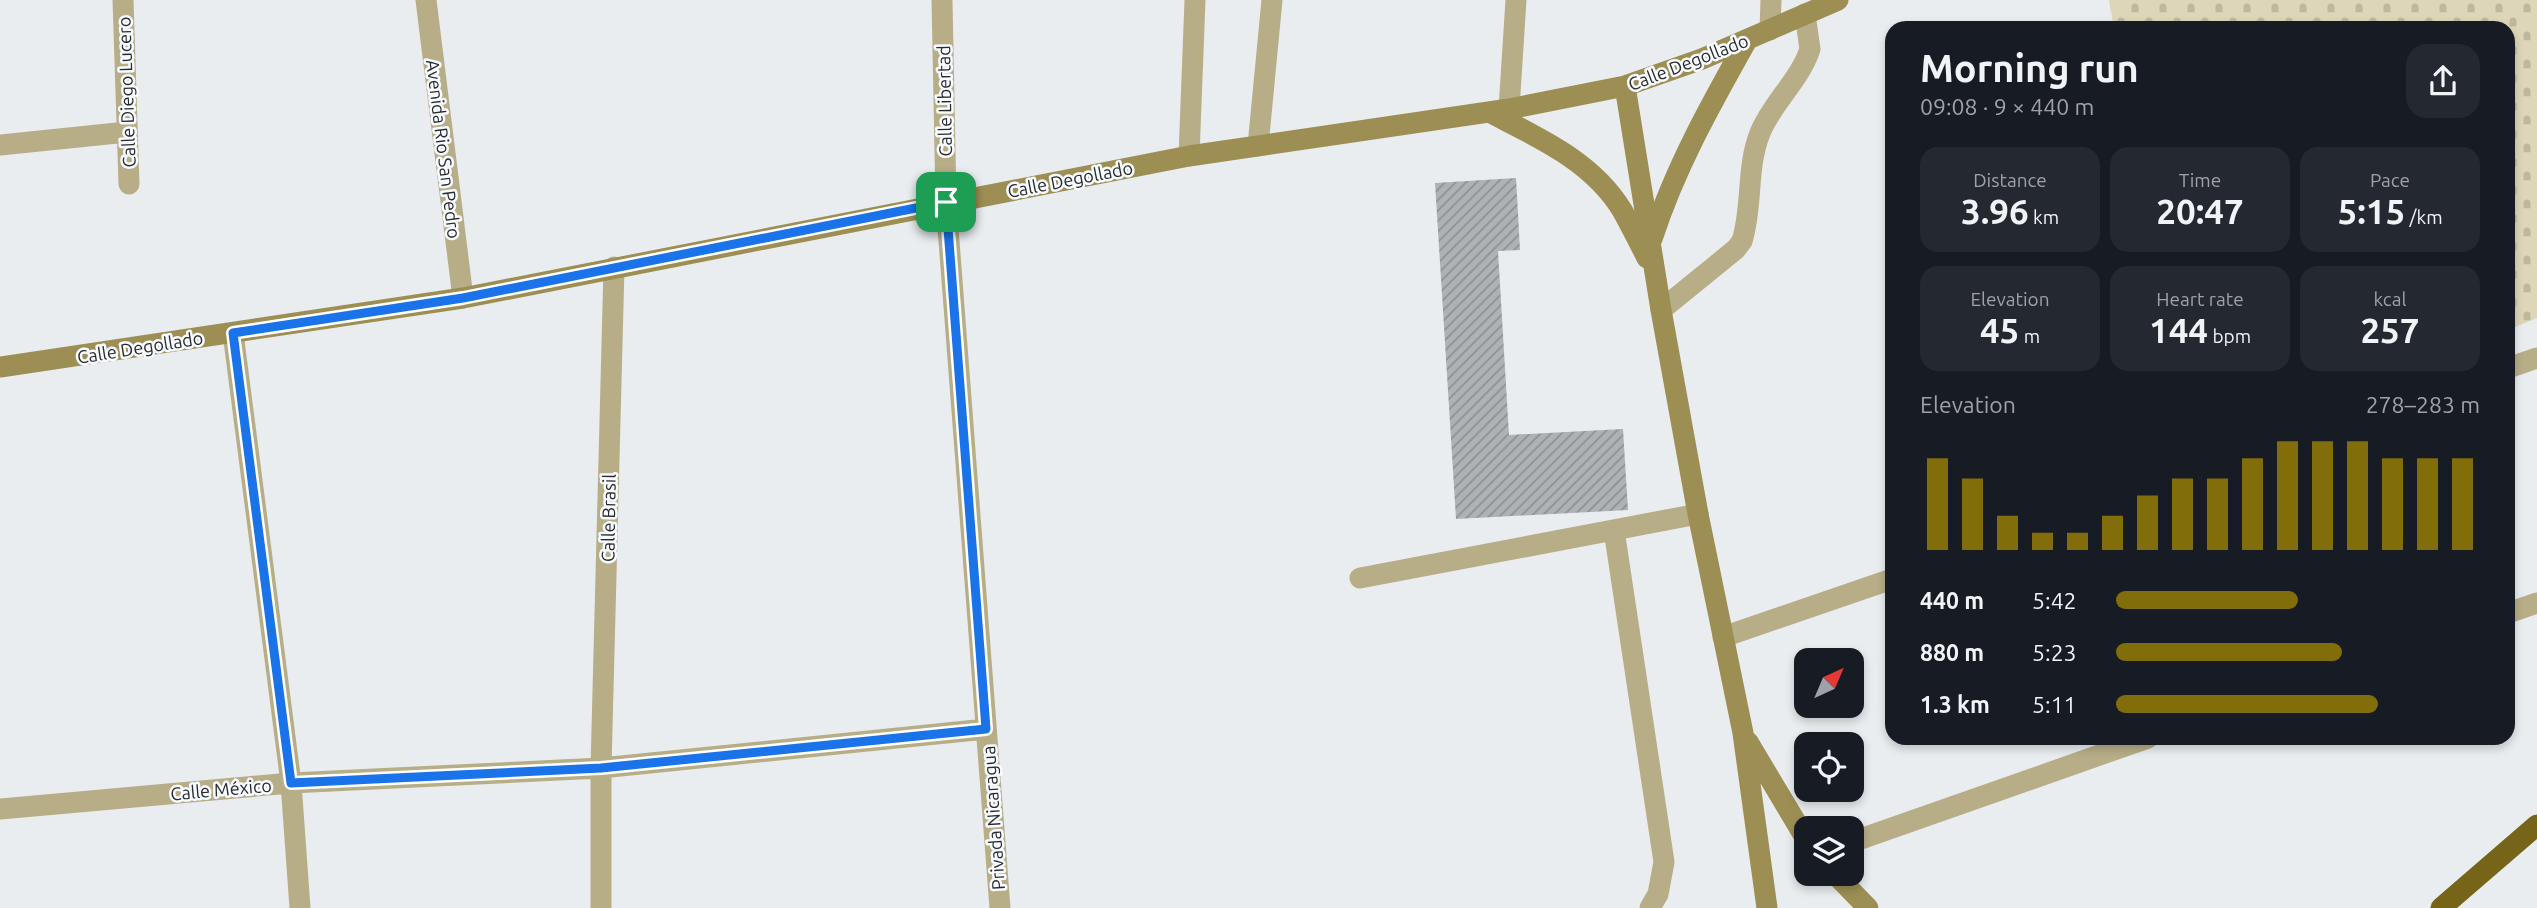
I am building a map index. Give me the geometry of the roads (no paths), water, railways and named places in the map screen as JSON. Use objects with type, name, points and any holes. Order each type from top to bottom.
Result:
[{"type":"highway","points":[[2441,908],[2537,825]]},
{"type":"main road","name":"Calle Degollado","points":[[0,368],[463,298],[1189,156],[1499,111],[1625,86],[1702,59],[1838,0]]},
{"type":"main road","points":[[1651,244],[1665,198],[1681,163],[1747,40]]},
{"type":"main road","points":[[1625,86],[1661,310],[1698,514],[1744,733],[1767,908]]},
{"type":"main road","points":[[1499,111],[1594,176],[1621,209],[1656,274]]},
{"type":"main road","points":[[1744,733],[1794,818]]},
{"type":"main road","points":[[1847,886],[1868,908]]},
{"type":"street","name":"Calle Diego Lucero","points":[[123,0],[129,184]]},
{"type":"street","name":"Avenida Rio San Pedro","points":[[426,0],[463,298]]},
{"type":"street","name":"Calle Libertad","points":[[942,0],[946,202],[986,729]]},
{"type":"street","points":[[1189,156],[1195,0]]},
{"type":"street","points":[[1258,146],[1272,0]]},
{"type":"street","points":[[1499,111],[1516,0]]},
{"type":"street","points":[[1770,30],[1771,0]]},
{"type":"street","points":[[1661,310],[1736,249],[1742,241],[1758,136],[1810,49],[1805,14]]},
{"type":"street","points":[[0,145],[127,132]]},
{"type":"street","name":"Calle Brasil","points":[[601,908],[601,768],[614,267]]},
{"type":"street","points":[[233,333],[291,783],[300,908]]},
{"type":"street","points":[[2515,366],[2537,358]]},
{"type":"street","points":[[1360,578],[1698,514]]},
{"type":"street","points":[[1614,530],[1664,862],[1658,894],[1650,908]]},
{"type":"street","points":[[1723,637],[1885,581]]},
{"type":"street","points":[[2515,611],[2537,603]]},
{"type":"street","name":"Calle México","points":[[0,809],[291,783],[601,768],[986,729]]},
{"type":"street","name":"Privada Nicaragua","points":[[986,729],[1000,908]]},
{"type":"street","points":[[1864,838],[2128,745]]}]
